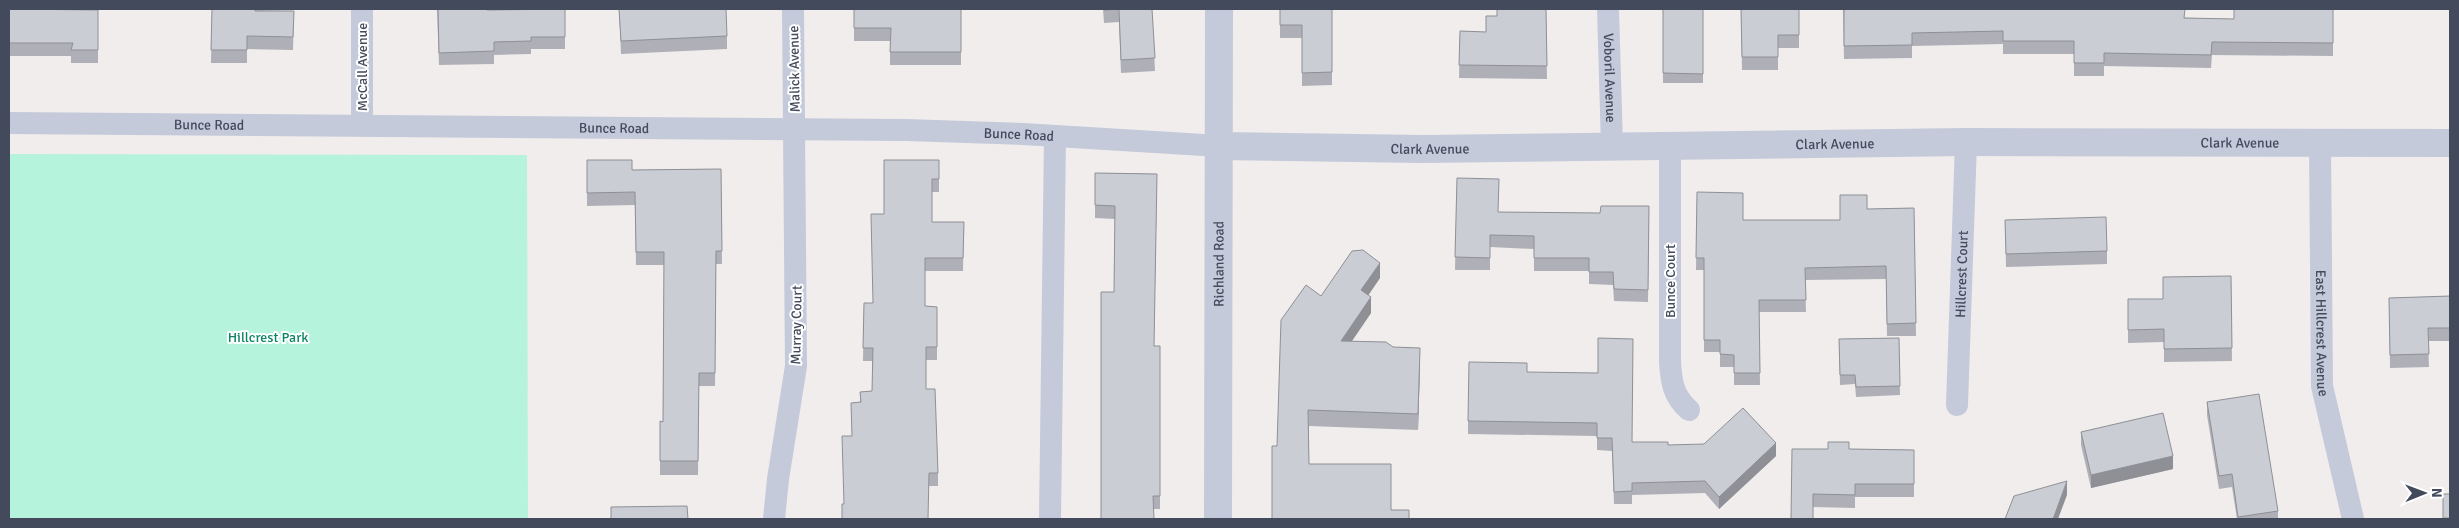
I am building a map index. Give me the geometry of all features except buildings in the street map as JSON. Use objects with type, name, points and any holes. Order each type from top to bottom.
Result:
[{"type":"street","name":"McCall Avenue","points":[[362,9],[362,124]]},
{"type":"street","name":"Malick Avenue","points":[[793,9],[794,128]]},
{"type":"street","name":"Richland Road","points":[[1218,519],[1219,9]]},
{"type":"street","name":"Voboril Avenue","points":[[1608,9],[1612,146]]},
{"type":"street","name":"Bunce Road","points":[[9,123],[362,124],[906,130],[1055,136],[1220,146]]},
{"type":"street","name":"Murray Court","points":[[774,519],[778,478],[796,366],[794,128]]},
{"type":"street","points":[[1050,519],[1055,136]]},
{"type":"street","name":"Clark Avenue","points":[[1220,146],[1330,149],[1966,142],[2450,142]]},
{"type":"street","name":"Hillcrest Court","points":[[1957,406],[1966,142]]},
{"type":"street","name":"East Hillcrest Avenue","points":[[2320,143],[2322,386],[2353,519]]},
{"type":"street","name":"Bunce Court","points":[[1670,146],[1670,361],[1672,383],[1678,401],[1689,410]]},
{"type":"green space","name":"Hillcrest Park","points":[[9,154],[527,155],[528,519],[9,519]]}]
